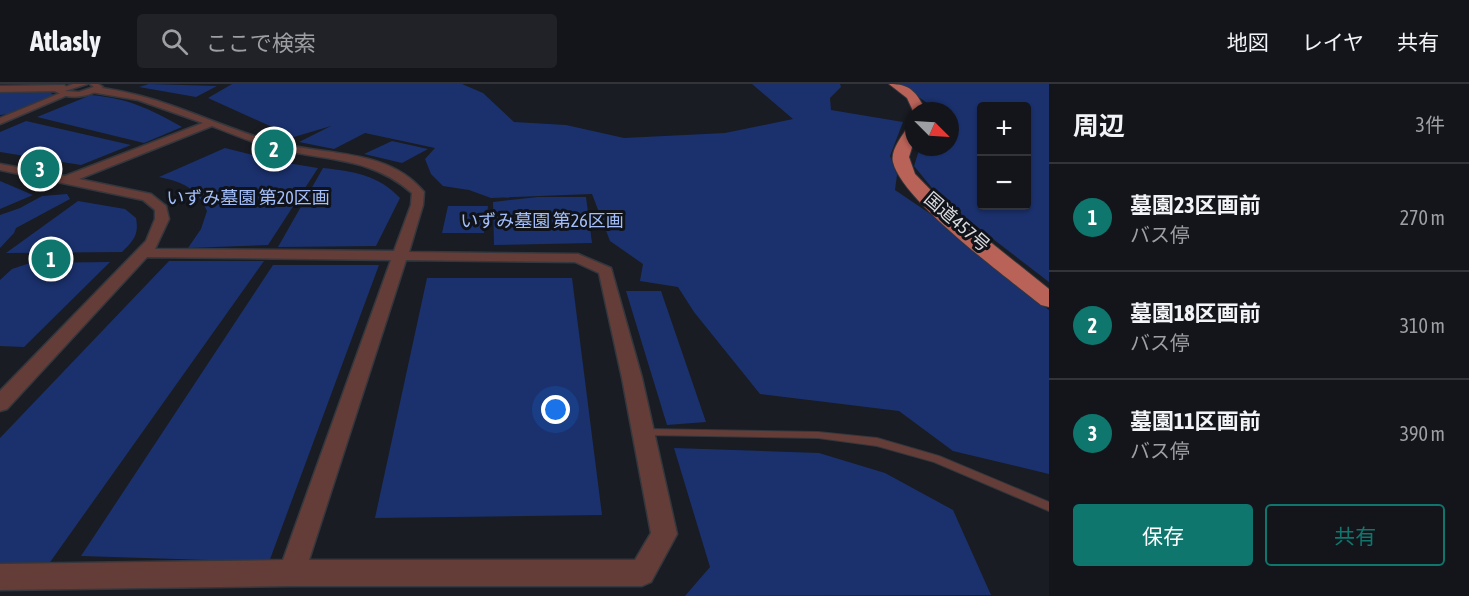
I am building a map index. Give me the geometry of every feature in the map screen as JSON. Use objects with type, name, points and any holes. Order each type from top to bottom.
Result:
[{"type":"highway","points":[[895,84],[912,96],[915,102]]},
{"type":"highway","name":"国道457号","points":[[905,144],[901,162],[912,183],[949,218],[1049,300]]},
{"type":"street","points":[[0,89],[65,91],[90,85]]},
{"type":"street","points":[[0,121],[65,91],[90,85],[161,101],[269,144],[389,169],[405,179],[418,192],[417,205],[292,573]]},
{"type":"street","points":[[66,180],[212,123]]},
{"type":"street","points":[[0,167],[135,194],[155,202],[161,209],[162,219],[152,243],[0,404]]},
{"type":"street","points":[[0,577],[292,573],[642,573],[664,534],[606,271],[578,258],[142,253]]},
{"type":"lane","points":[[643,432],[818,435],[877,442],[936,459],[1049,507]]},
{"type":"green space","points":[[149,84],[217,86],[196,97],[139,87]]},
{"type":"green space","points":[[232,84],[462,84],[483,93],[514,122],[566,125],[624,138],[725,133],[793,119],[752,84],[840,84],[841,87],[830,98],[831,110],[903,122],[890,156],[897,175],[895,190],[929,213],[1049,310],[1049,474],[953,451],[899,411],[760,394],[694,312],[678,287],[640,281],[643,264],[610,241],[592,194],[491,198],[469,190],[443,186],[431,174],[425,159],[435,148],[365,133],[334,149],[299,142],[331,126],[294,137],[208,98]]},
{"type":"green space","points":[[900,84],[1049,84],[1049,282],[941,199],[914,166],[917,156],[959,156],[959,102],[926,102]]},
{"type":"green space","points":[[50,92],[54,96],[10,114],[0,115],[0,93]]},
{"type":"green space","points":[[91,95],[138,105],[182,127],[144,143],[37,117]]},
{"type":"green space","points":[[26,121],[131,145],[81,165],[0,152],[0,132]]},
{"type":"green space","points":[[392,141],[428,149],[402,163],[364,154]]},
{"type":"green space","name":"いずみ墓園 第20区画","points":[[225,148],[281,162],[318,168],[268,245],[188,248],[201,229],[207,211],[194,191],[175,181],[159,177]]},
{"type":"green space","points":[[323,168],[355,173],[374,179],[400,198],[376,246],[278,247]]},
{"type":"green space","points":[[0,181],[33,195],[0,209]]},
{"type":"green space","points":[[67,194],[70,199],[16,228],[0,248],[0,215],[20,208],[42,196]]},
{"type":"green space","name":"いずみ墓園 第26区画","points":[[538,197],[586,197],[592,243],[494,245],[493,202]]},
{"type":"green space","points":[[78,201],[125,209],[136,218],[137,229],[130,244],[122,252],[6,253]]},
{"type":"green space","points":[[448,206],[488,206],[484,233],[442,233]]},
{"type":"green space","points":[[169,261],[264,261],[48,565],[0,565],[0,438]]},
{"type":"green space","points":[[110,262],[24,347],[0,346],[0,280],[12,269],[30,263]]},
{"type":"green space","points":[[273,265],[379,265],[269,562],[81,556]]},
{"type":"green space","points":[[427,278],[572,278],[602,515],[375,518]]},
{"type":"green space","points":[[626,291],[661,291],[706,422],[667,425]]},
{"type":"green space","points":[[674,448],[819,453],[885,473],[953,510],[991,595],[685,596],[710,567]]},
{"type":"place","name":"墓園18区画前","points":[[274,149]]},
{"type":"place","name":"墓園11区画前","points":[[40,169]]},
{"type":"place","name":"墓園23区画前","points":[[51,259]]}]
